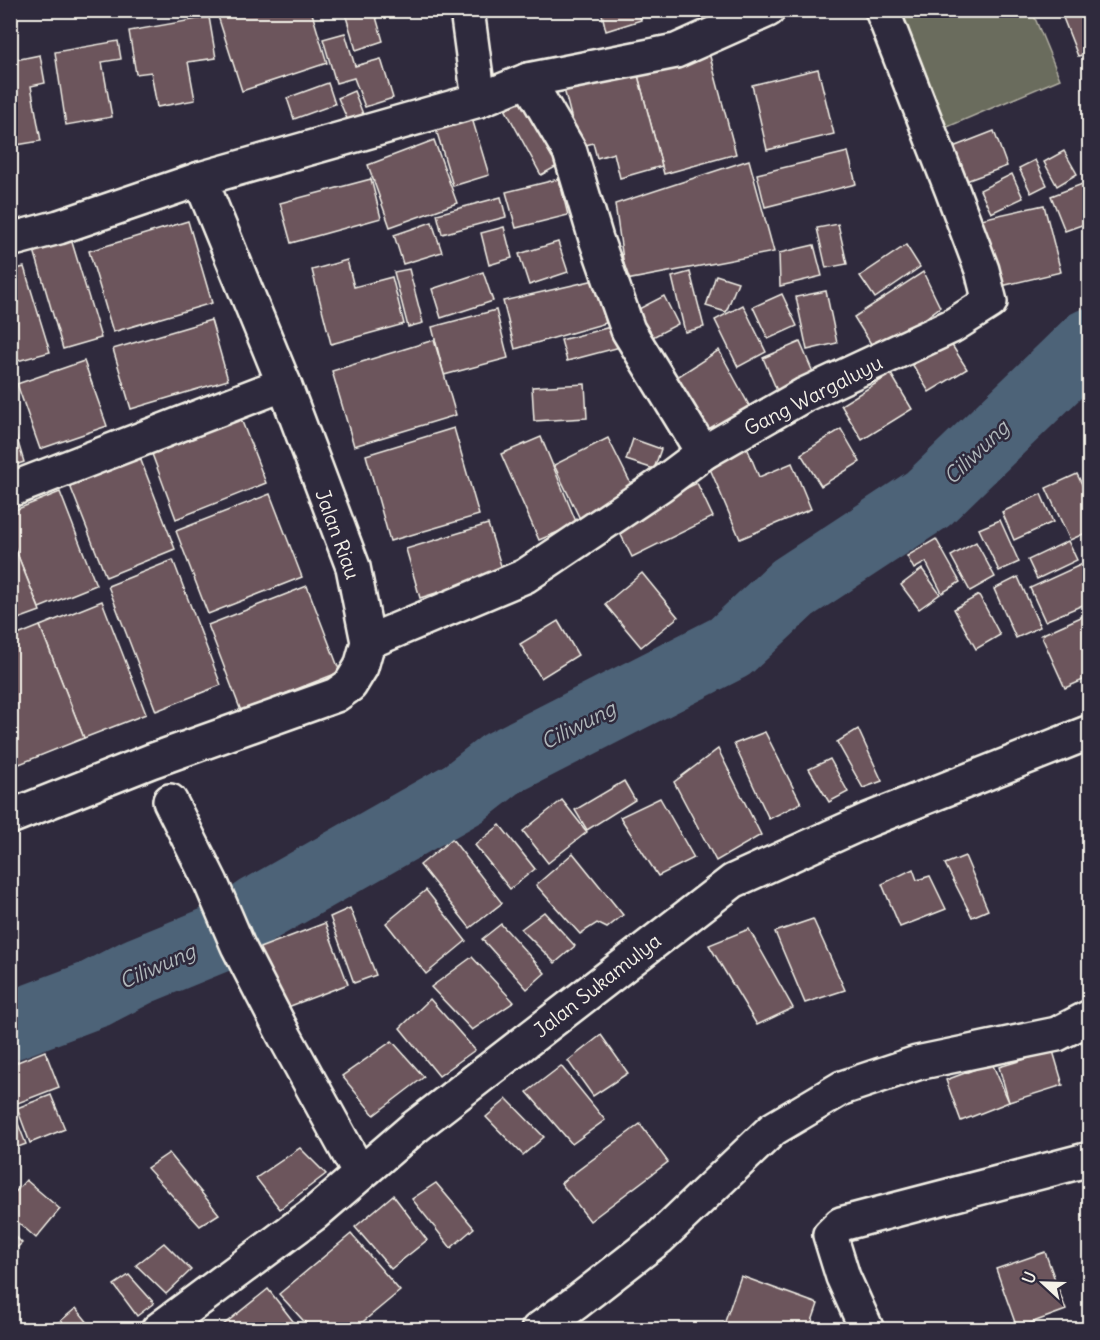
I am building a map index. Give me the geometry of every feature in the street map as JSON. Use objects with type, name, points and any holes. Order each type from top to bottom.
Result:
[{"type":"street","points":[[467,10],[479,100]]},
{"type":"street","points":[[10,240],[59,227],[200,179],[479,100],[528,80],[676,51],[768,10]]},
{"type":"street","name":"Gang Wargaluyu","points":[[368,642],[525,576],[659,486],[703,453],[804,395],[952,326],[990,302],[982,270],[882,10]]},
{"type":"street","points":[[528,80],[570,152],[596,239],[628,330],[703,453]]},
{"type":"street","name":"Jalan Riau","points":[[10,817],[151,761],[336,695],[350,685],[361,667],[368,642],[353,567],[284,384],[200,179]]},
{"type":"street","points":[[10,490],[284,384]]},
{"type":"street","name":"Jalan Sukamulya","points":[[158,1329],[314,1214],[415,1127],[732,881],[868,820],[1089,732]]},
{"type":"street","points":[[170,801],[211,883],[238,946],[360,1174]]},
{"type":"street","points":[[538,1329],[577,1302],[659,1238],[773,1129],[842,1088],[917,1063],[1057,1034],[1089,1017]]},
{"type":"street","points":[[867,1329],[843,1277],[830,1235],[841,1224],[1089,1159]]},
{"type":"green space","points":[[898,11],[1032,11],[1060,79],[945,128]]},
{"type":"building","points":[[216,10],[311,10],[327,63],[242,91]]},
{"type":"building","points":[[344,10],[374,10],[383,41],[356,50]]},
{"type":"building","points":[[601,10],[638,10],[641,20],[606,31]]},
{"type":"building","points":[[1060,10],[1090,10],[1090,53],[1078,56]]},
{"type":"building","points":[[209,17],[216,58],[188,62],[195,100],[157,107],[151,72],[136,74],[129,31]]},
{"type":"building","points":[[345,33],[355,66],[381,59],[393,98],[365,107],[354,78],[336,83],[323,39]]},
{"type":"building","points":[[118,41],[121,59],[102,62],[112,117],[66,125],[55,52]]},
{"type":"building","points":[[708,49],[736,154],[664,174],[636,68]]},
{"type":"building","points":[[40,55],[45,83],[31,86],[41,141],[10,146],[10,61]]},
{"type":"building","points":[[636,68],[662,166],[620,178],[614,153],[597,158],[593,143],[579,147],[564,89]]},
{"type":"building","points":[[818,69],[834,134],[767,150],[752,85]]},
{"type":"building","points":[[328,83],[335,104],[294,119],[287,98]]},
{"type":"building","points":[[354,91],[363,114],[348,121],[338,98]]},
{"type":"building","points":[[521,95],[559,165],[541,175],[503,105]]},
{"type":"building","points":[[471,115],[489,175],[453,186],[435,126]]},
{"type":"building","points":[[994,131],[1007,166],[966,181],[953,147]]},
{"type":"building","points":[[434,140],[457,203],[390,227],[368,165]]},
{"type":"building","points":[[1064,151],[1077,174],[1057,186],[1044,162]]},
{"type":"building","points":[[848,152],[856,184],[765,207],[757,174]]},
{"type":"building","points":[[749,160],[774,252],[626,280],[615,204]]},
{"type":"building","points":[[1035,160],[1047,185],[1031,193],[1019,168]]},
{"type":"building","points":[[1012,174],[1023,198],[991,213],[980,190]]},
{"type":"building","points":[[371,179],[381,218],[291,243],[280,203]]},
{"type":"building","points":[[559,179],[568,215],[516,228],[506,192]]},
{"type":"building","points":[[1090,181],[1090,222],[1065,231],[1051,196]]},
{"type":"building","points":[[501,197],[506,217],[442,234],[437,214]]},
{"type":"building","points":[[1044,205],[1061,272],[997,287],[981,219]]},
{"type":"building","points":[[188,221],[212,303],[113,332],[89,251]]},
{"type":"building","points":[[432,222],[442,252],[403,264],[394,235]]},
{"type":"building","points":[[838,224],[847,264],[826,268],[817,228]]},
{"type":"building","points":[[504,227],[512,258],[489,265],[481,233]]},
{"type":"building","points":[[71,239],[101,338],[63,349],[34,250]]},
{"type":"building","points":[[558,242],[568,272],[529,285],[519,254]]},
{"type":"building","points":[[814,245],[822,276],[780,286],[779,253]]},
{"type":"building","points":[[906,245],[920,267],[875,298],[860,276]]},
{"type":"building","points":[[347,260],[354,287],[392,277],[404,324],[331,344],[312,270]]},
{"type":"building","points":[[24,267],[50,352],[10,363],[10,271]]},
{"type":"building","points":[[409,269],[423,323],[408,327],[394,272]]},
{"type":"building","points":[[483,272],[493,301],[441,318],[432,289]]},
{"type":"building","points":[[690,272],[704,327],[685,332],[672,277]]},
{"type":"building","points":[[923,272],[940,307],[878,355],[854,317]]},
{"type":"building","points":[[716,275],[738,282],[726,312],[706,306]]},
{"type":"building","points":[[595,280],[606,323],[515,349],[503,301]]},
{"type":"building","points":[[826,291],[837,343],[807,350],[796,297]]},
{"type":"building","points":[[782,294],[797,326],[768,339],[753,307]]},
{"type":"building","points":[[664,296],[678,324],[643,342],[629,314]]},
{"type":"building","points":[[743,305],[766,352],[738,367],[715,320]]},
{"type":"building","points":[[496,310],[508,358],[444,375],[432,327]]},
{"type":"building","points":[[211,320],[228,380],[131,409],[113,349]]},
{"type":"building","points":[[618,325],[624,346],[567,361],[561,340]]},
{"type":"building","points":[[948,339],[967,369],[929,392],[911,362]]},
{"type":"building","points":[[434,340],[456,415],[354,446],[332,371]]},
{"type":"building","points":[[800,342],[815,377],[778,393],[763,358]]},
{"type":"building","points":[[719,350],[751,409],[707,431],[674,379]]},
{"type":"building","points":[[84,361],[107,426],[40,449],[17,384]]},
{"type":"building","points":[[891,374],[912,409],[862,440],[841,405]]},
{"type":"building","points":[[585,384],[587,418],[534,421],[532,387]]},
{"type":"building","points":[[10,416],[24,462],[10,467]]},
{"type":"building","points":[[241,419],[266,483],[176,519],[152,454]]},
{"type":"building","points":[[454,428],[479,515],[390,541],[366,455]]},
{"type":"building","points":[[841,429],[860,462],[821,486],[801,454]]},
{"type":"building","points":[[541,437],[577,524],[539,540],[501,454]]},
{"type":"building","points":[[608,438],[635,492],[580,519],[554,465]]},
{"type":"building","points":[[633,439],[661,449],[654,469],[626,460]]},
{"type":"building","points":[[744,440],[759,477],[792,463],[811,509],[740,539],[705,457]]},
{"type":"building","points":[[137,450],[175,549],[106,577],[67,478]]},
{"type":"building","points":[[1077,474],[1090,501],[1090,531],[1070,540],[1046,488]]},
{"type":"building","points":[[697,483],[713,517],[632,557],[615,523]]},
{"type":"building","points":[[60,492],[96,585],[39,608],[10,536],[10,512]]},
{"type":"building","points":[[270,494],[302,577],[208,614],[176,531]]},
{"type":"building","points":[[1041,494],[1053,522],[1014,540],[1002,512]]},
{"type":"building","points":[[1000,520],[1019,562],[999,571],[979,529]]},
{"type":"building","points":[[488,524],[503,572],[420,598],[406,549]]},
{"type":"building","points":[[10,536],[40,611],[10,622]]},
{"type":"building","points":[[936,539],[960,582],[942,593],[926,562],[914,569],[907,556]]},
{"type":"building","points":[[1068,541],[1077,560],[1037,579],[1028,560]]},
{"type":"building","points":[[976,542],[995,577],[970,591],[951,556]]},
{"type":"building","points":[[173,560],[221,685],[156,711],[108,586]]},
{"type":"building","points":[[1087,562],[1090,567],[1090,602],[1045,621],[1030,588]]},
{"type":"building","points":[[922,569],[940,594],[919,609],[901,585]]},
{"type":"building","points":[[642,573],[678,617],[641,647],[605,604]]},
{"type":"building","points":[[1018,577],[1040,627],[1016,638],[994,589]]},
{"type":"building","points":[[307,586],[340,672],[241,711],[208,625]]},
{"type":"building","points":[[979,595],[1000,635],[976,649],[954,609]]},
{"type":"building","points":[[102,601],[146,714],[84,738],[40,626]]},
{"type":"building","points":[[1090,613],[1090,677],[1065,688],[1041,635]]},
{"type":"building","points":[[558,621],[578,655],[541,678],[520,644]]},
{"type":"building","points":[[40,626],[84,738],[12,767],[10,638]]},
{"type":"building","points":[[858,729],[882,781],[863,788],[837,742]]},
{"type":"building","points":[[765,732],[801,803],[769,819],[734,744]]},
{"type":"building","points":[[718,749],[761,835],[716,861],[674,782]]},
{"type":"building","points":[[830,759],[848,792],[829,802],[809,769]]},
{"type":"building","points":[[624,781],[635,800],[587,830],[575,810]]},
{"type":"building","points":[[660,798],[694,858],[658,876],[620,817]]},
{"type":"building","points":[[562,800],[587,832],[548,863],[523,831]]},
{"type":"building","points":[[500,825],[535,869],[510,889],[475,845]]},
{"type":"building","points":[[452,839],[502,903],[470,928],[420,865]]},
{"type":"building","points":[[573,853],[623,915],[607,928],[597,923],[580,934],[536,885]]},
{"type":"building","points":[[965,856],[988,910],[972,917],[945,864]]},
{"type":"building","points":[[913,869],[917,880],[930,876],[946,909],[900,927],[882,884]]},
{"type":"building","points":[[426,890],[466,941],[426,974],[386,923]]},
{"type":"building","points":[[350,908],[376,975],[354,983],[330,917]]},
{"type":"building","points":[[544,912],[575,946],[555,963],[521,929]]},
{"type":"building","points":[[813,919],[845,990],[805,1003],[775,932]]},
{"type":"building","points":[[325,923],[348,984],[280,1010],[257,949]]},
{"type":"building","points":[[501,924],[545,973],[527,989],[482,939]]},
{"type":"building","points":[[749,929],[793,1008],[757,1025],[709,945]]},
{"type":"building","points":[[472,957],[514,1002],[472,1030],[431,987]]},
{"type":"building","points":[[430,999],[475,1050],[439,1076],[400,1028]]},
{"type":"building","points":[[601,1035],[628,1073],[593,1096],[568,1061]]},
{"type":"building","points":[[392,1041],[424,1077],[374,1115],[342,1076]]},
{"type":"building","points":[[45,1051],[59,1087],[10,1106],[10,1065]]},
{"type":"building","points":[[1053,1051],[1063,1085],[1009,1102],[999,1067]]},
{"type":"building","points":[[992,1063],[1009,1102],[961,1121],[946,1080]]},
{"type":"building","points":[[561,1066],[605,1120],[572,1144],[527,1092]]},
{"type":"building","points":[[51,1095],[65,1129],[30,1143],[17,1108]]},
{"type":"building","points":[[507,1099],[544,1137],[523,1155],[486,1117]]},
{"type":"building","points":[[15,1116],[26,1144],[10,1150],[10,1118]]},
{"type":"building","points":[[640,1124],[668,1162],[590,1221],[561,1183]]},
{"type":"building","points":[[300,1148],[326,1174],[280,1209],[256,1178]]},
{"type":"building","points":[[169,1153],[219,1214],[200,1226],[147,1168]]},
{"type":"building","points":[[26,1180],[60,1209],[36,1238],[10,1215],[10,1198]]},
{"type":"building","points":[[436,1183],[474,1228],[451,1248],[412,1199]]},
{"type":"building","points":[[393,1195],[427,1240],[391,1269],[355,1227]]},
{"type":"building","points":[[10,1231],[22,1243],[10,1254]]},
{"type":"building","points":[[351,1234],[400,1291],[353,1330],[312,1330],[279,1294]]},
{"type":"building","points":[[164,1243],[191,1270],[166,1294],[136,1265]]},
{"type":"building","points":[[1045,1252],[1066,1310],[1017,1328],[996,1269]]},
{"type":"building","points":[[129,1275],[154,1303],[137,1316],[114,1285]]},
{"type":"building","points":[[741,1276],[818,1304],[809,1330],[722,1330]]},
{"type":"building","points":[[268,1289],[300,1330],[217,1330]]},
{"type":"building","points":[[76,1308],[94,1330],[51,1330],[51,1329]]},
{"type":"waterway","name":"Ciliwung","points":[[10,1026],[95,994],[139,971],[217,939],[260,909],[464,793],[501,764],[730,647],[793,588],[928,499],[1090,342]]}]
